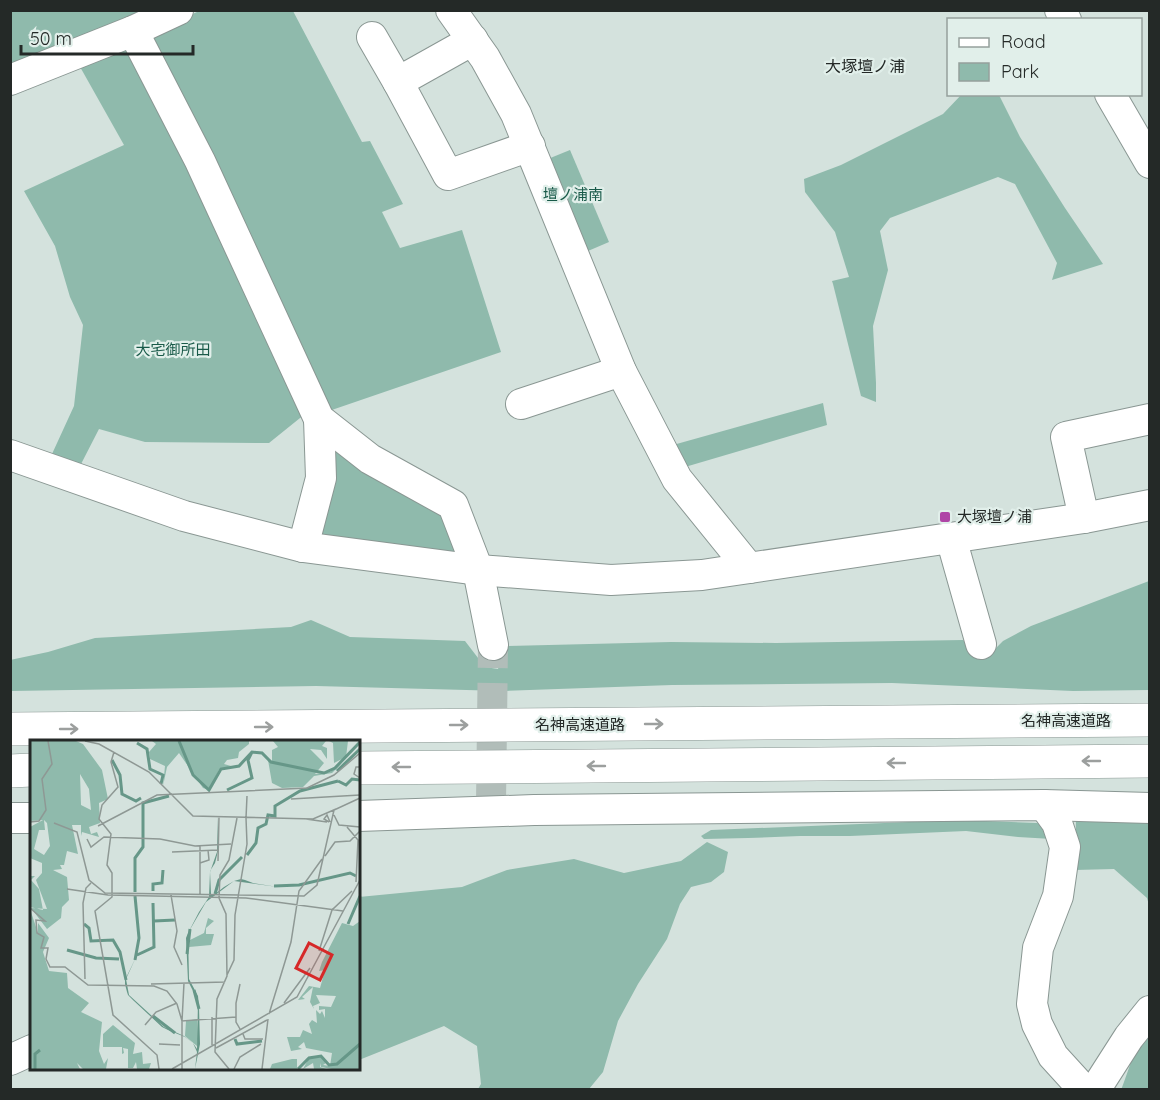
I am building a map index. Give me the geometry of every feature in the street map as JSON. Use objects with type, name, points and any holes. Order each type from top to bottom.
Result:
[{"type":"highway","name":"名神高速道路","points":[[10,729],[1149,720]]},
{"type":"highway","points":[[360,768],[1149,761]]},
{"type":"highway","points":[[10,771],[30,770]]},
{"type":"street","points":[[10,80],[133,31],[178,10]]},
{"type":"street","points":[[451,10],[485,58],[512,107],[621,371],[677,479],[749,568]]},
{"type":"street","points":[[133,31],[200,161],[319,419],[321,478],[303,547]]},
{"type":"street","points":[[372,37],[448,175],[530,146]]},
{"type":"street","points":[[398,82],[473,40]]},
{"type":"street","points":[[1111,96],[1149,163]]},
{"type":"street","points":[[521,404],[621,371]]},
{"type":"street","points":[[319,419],[370,459],[453,505],[478,570],[493,645]]},
{"type":"street","points":[[1084,518],[1066,437],[1149,419]]},
{"type":"street","points":[[10,455],[184,516],[303,547],[478,570],[611,580],[702,575],[1084,518],[1149,505]]},
{"type":"street","points":[[951,538],[981,644]]},
{"type":"street","points":[[1044,805],[1057,823],[1065,847],[1058,896],[1038,948],[1032,1004],[1037,1024],[1053,1056],[1084,1089]]},
{"type":"street","points":[[360,816],[491,806],[1044,805],[1149,808]]},
{"type":"street","points":[[10,818],[30,818]]},
{"type":"street","points":[[1095,1089],[1149,1011]]},
{"type":"street","points":[[10,1060],[30,1051]]},
{"type":"green space","points":[[11,11],[146,11],[11,69]]},
{"type":"green space","points":[[199,11],[293,11],[362,142],[370,141],[403,204],[382,212],[400,248],[462,230],[501,352],[323,413],[148,42],[153,33]]},
{"type":"green space","name":"大宅御所田","points":[[120,44],[137,55],[305,414],[269,443],[145,442],[99,429],[80,466],[52,454],[74,406],[83,325],[70,297],[55,246],[24,191],[124,145],[79,65]]},
{"type":"green space","points":[[960,96],[1000,96],[1020,137],[1103,264],[1052,280],[1057,263],[1015,184],[998,177],[890,218],[880,231],[888,270],[873,326],[876,402],[861,396],[832,281],[849,277],[835,232],[805,192],[804,179],[841,165],[943,114]]},
{"type":"green space","name":"壇ノ浦南","points":[[570,150],[609,242],[581,254],[543,161]]},
{"type":"green space","points":[[823,403],[827,425],[685,467],[673,445]]},
{"type":"green space","points":[[332,446],[452,515],[467,559],[316,535]]},
{"type":"green space","points":[[1149,581],[1149,690],[1073,691],[892,683],[672,685],[504,691],[316,686],[11,691],[10,660],[95,638],[291,627],[311,620],[350,637],[465,641],[485,667],[498,669],[504,646],[671,642],[963,640],[980,655],[992,652],[1003,641],[1031,626]]},
{"type":"green space","points":[[1076,818],[1149,820],[1149,905],[1147,898],[1114,869],[1075,870]]},
{"type":"green space","points":[[958,820],[1037,823],[1047,827],[1052,839],[966,831],[704,839],[701,836],[711,830]]},
{"type":"green space","points":[[707,842],[728,852],[724,872],[711,882],[691,887],[680,904],[667,939],[638,984],[618,1021],[603,1072],[589,1089],[478,1089],[481,1084],[477,1046],[444,1026],[360,1060],[360,897],[462,887],[507,870],[574,859],[624,873],[681,861]]},
{"type":"green space","points":[[1149,1011],[1149,1089],[1121,1090],[1124,1082]]},
{"type":"tunnel","points":[[491,803],[493,645]]},
{"type":"place","name":"大塚壇ノ浦","points":[[945,517]]},
{"type":"district","name":"大塚壇ノ浦","points":[[865,66]]}]
